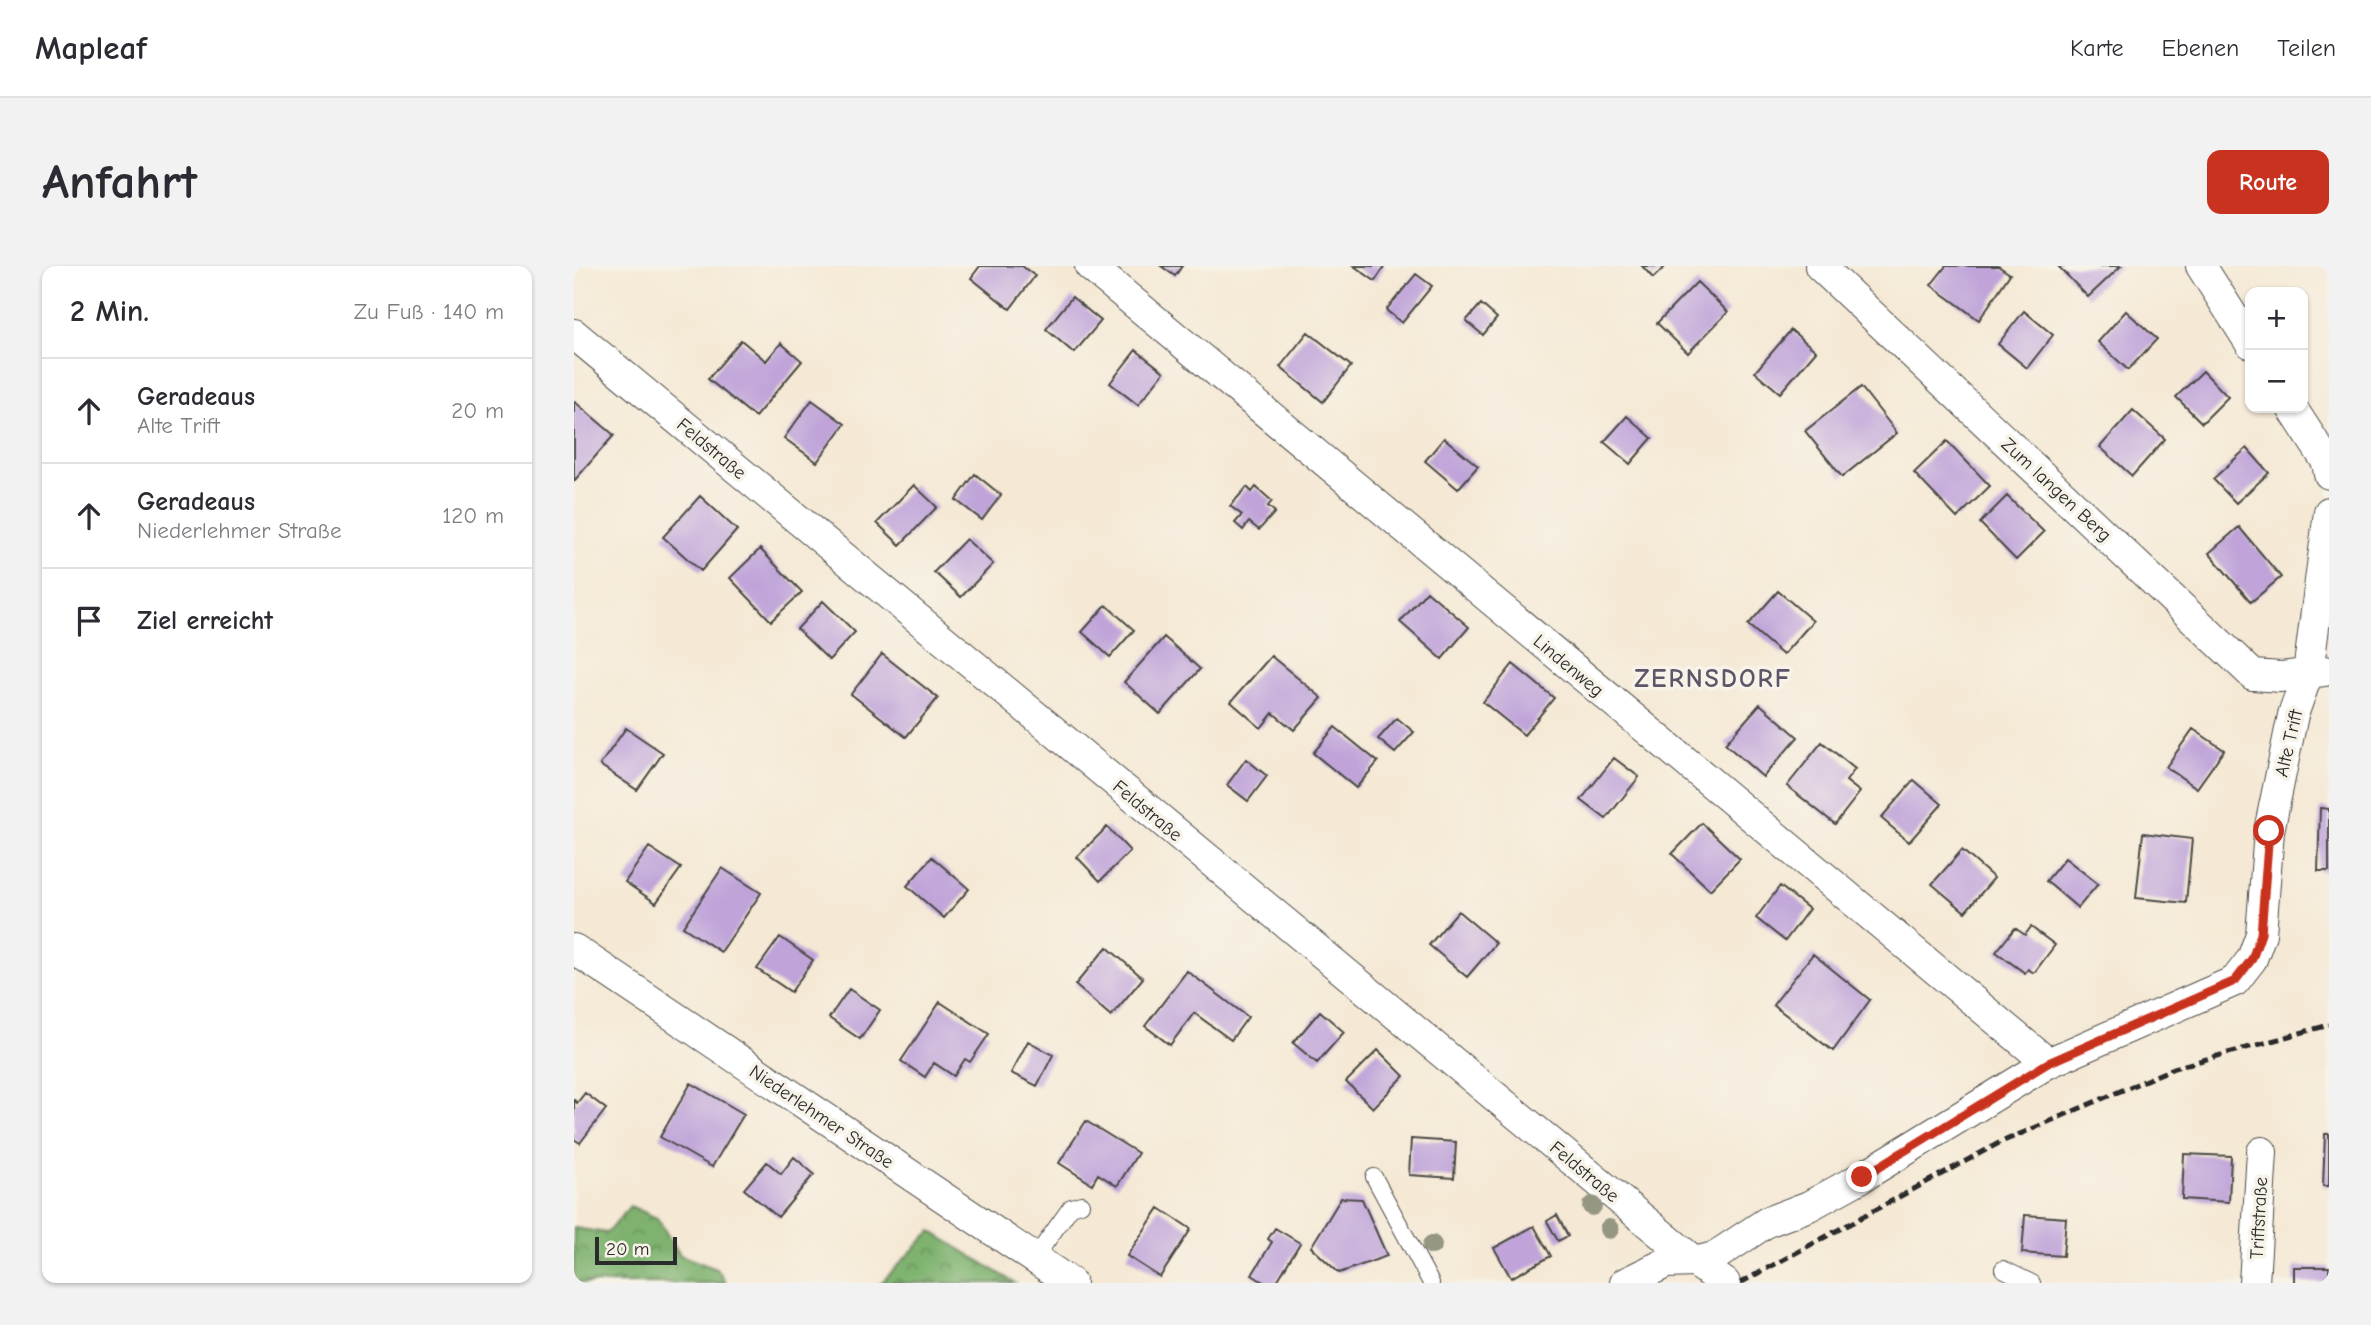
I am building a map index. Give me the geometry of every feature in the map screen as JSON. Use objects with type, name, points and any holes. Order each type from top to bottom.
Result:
[{"type":"street","name":"Lindenweg","points":[[1090,266],[2048,1063]]},
{"type":"street","name":"Zum langen Berg","points":[[1821,266],[2253,675],[2280,677],[2319,672]]},
{"type":"street","points":[[2201,266],[2245,335]]},
{"type":"street","name":"Feldstraße","points":[[574,334],[1695,1262],[1725,1283]]},
{"type":"street","points":[[2295,413],[2327,462],[2329,474]]},
{"type":"street","name":"Alte Trift","points":[[2048,1063],[2235,981],[2252,959],[2261,934],[2269,831],[2294,715],[2319,672],[2329,512]]},
{"type":"street","name":"Niederlehmer Straße","points":[[574,949],[1071,1283]]},
{"type":"street","points":[[1625,1283],[1666,1263],[1695,1262],[1714,1257],[1767,1222],[1809,1206],[1862,1177],[2048,1063]]},
{"type":"street","name":"Triftstraße","points":[[2255,1283],[2262,1152]]},
{"type":"lane","points":[[1374,1177],[1431,1283]]},
{"type":"lane","points":[[1034,1259],[1071,1207],[1081,1204]]},
{"type":"lane","points":[[2003,1269],[2032,1283]]},
{"type":"green space","points":[[630,1206],[657,1218],[680,1255],[717,1269],[726,1283],[574,1283],[574,1228],[607,1233]]},
{"type":"green space","points":[[931,1231],[1015,1283],[881,1283]]},
{"type":"building","points":[[980,266],[1022,266],[1035,276],[1010,309],[971,278]]},
{"type":"building","points":[[1161,266],[1182,266],[1175,276]]},
{"type":"building","points":[[1354,266],[1385,266],[1375,281]]},
{"type":"building","points":[[1642,266],[1666,266],[1653,278]]},
{"type":"building","points":[[1946,266],[1998,266],[2010,274],[1979,320],[1931,285]]},
{"type":"building","points":[[2058,266],[2121,266],[2088,297]]},
{"type":"building","points":[[1416,274],[1432,286],[1402,323],[1386,310]]},
{"type":"building","points":[[1697,282],[1728,312],[1688,353],[1657,323]]},
{"type":"building","points":[[1072,297],[1101,321],[1074,353],[1046,329]]},
{"type":"building","points":[[1481,304],[1497,318],[1483,335],[1466,321]]},
{"type":"building","points":[[2024,311],[2053,335],[2027,368],[1998,344]]},
{"type":"building","points":[[2126,311],[2157,339],[2128,370],[2098,342]]},
{"type":"building","points":[[1791,330],[1816,351],[1780,393],[1755,372]]},
{"type":"building","points":[[1308,332],[1351,366],[1323,402],[1280,367]]},
{"type":"building","points":[[741,340],[766,361],[781,343],[802,361],[755,417],[708,379]]},
{"type":"building","points":[[1136,350],[1164,372],[1138,405],[1110,383]]},
{"type":"building","points":[[2203,371],[2228,397],[2202,423],[2176,397]]},
{"type":"building","points":[[1861,387],[1897,433],[1842,477],[1805,431]]},
{"type":"building","points":[[812,400],[845,424],[817,462],[784,438]]},
{"type":"building","points":[[574,403],[614,435],[574,481]]},
{"type":"building","points":[[2133,410],[2165,439],[2132,476],[2100,447]]},
{"type":"building","points":[[1627,416],[1652,438],[1630,464],[1604,442]]},
{"type":"building","points":[[1444,438],[1478,466],[1458,489],[1425,461]]},
{"type":"building","points":[[1947,441],[1990,486],[1957,518],[1914,473]]},
{"type":"building","points":[[2247,448],[2269,473],[2236,503],[2213,479]]},
{"type":"building","points":[[975,474],[1001,495],[982,520],[956,500]]},
{"type":"building","points":[[914,485],[937,507],[900,545],[877,523]]},
{"type":"building","points":[[1247,487],[1252,492],[1256,487],[1272,501],[1268,506],[1275,512],[1259,530],[1249,522],[1243,530],[1235,523],[1242,515],[1230,506]]},
{"type":"building","points":[[700,496],[737,530],[701,571],[663,537]]},
{"type":"building","points":[[2007,496],[2044,532],[2016,560],[1980,523]]},
{"type":"building","points":[[2239,527],[2281,577],[2251,602],[2209,553]]},
{"type":"building","points":[[966,539],[993,564],[961,597],[934,572]]},
{"type":"building","points":[[760,549],[802,592],[771,621],[730,578]]},
{"type":"building","points":[[1427,591],[1469,627],[1442,659],[1400,622]]},
{"type":"building","points":[[1778,591],[1813,621],[1783,655],[1748,625]]},
{"type":"building","points":[[823,601],[855,632],[829,660],[797,629]]},
{"type":"building","points":[[1106,605],[1134,630],[1110,657],[1082,632]]},
{"type":"building","points":[[1164,637],[1200,669],[1160,714],[1124,682]]},
{"type":"building","points":[[882,654],[938,698],[906,737],[851,694]]},
{"type":"building","points":[[1271,656],[1322,698],[1294,730],[1273,713],[1261,728],[1231,702]]},
{"type":"building","points":[[1513,664],[1554,698],[1524,735],[1483,702]]},
{"type":"building","points":[[1760,704],[1798,737],[1763,777],[1725,744]]},
{"type":"building","points":[[1397,718],[1414,732],[1395,753],[1378,739]]},
{"type":"building","points":[[1335,727],[1378,762],[1356,788],[1313,753]]},
{"type":"building","points":[[626,728],[663,753],[637,790],[600,765]]},
{"type":"building","points":[[2193,729],[2224,750],[2197,788],[2166,767]]},
{"type":"building","points":[[1822,742],[1855,769],[1846,781],[1860,792],[1835,824],[1787,786]]},
{"type":"building","points":[[1614,758],[1639,777],[1606,819],[1581,800]]},
{"type":"building","points":[[1246,759],[1267,776],[1248,801],[1227,785]]},
{"type":"building","points":[[1914,780],[1942,804],[1909,842],[1881,818]]},
{"type":"building","points":[[2320,808],[2329,809],[2329,871],[2318,871]]},
{"type":"building","points":[[1702,823],[1740,859],[1710,890],[1672,854]]},
{"type":"building","points":[[1107,827],[1130,851],[1100,881],[1077,857]]},
{"type":"building","points":[[2143,833],[2192,839],[2186,903],[2136,898]]},
{"type":"building","points":[[649,847],[681,868],[656,903],[625,882]]},
{"type":"building","points":[[1962,850],[1994,878],[1965,912],[1932,884]]},
{"type":"building","points":[[932,857],[969,889],[944,918],[907,886]]},
{"type":"building","points":[[2065,858],[2098,884],[2078,908],[2046,881]]},
{"type":"building","points":[[722,868],[761,893],[721,952],[683,927]]},
{"type":"building","points":[[1780,886],[1809,909],[1785,941],[1756,918]]},
{"type":"building","points":[[1458,911],[1496,943],[1467,977],[1429,945]]},
{"type":"building","points":[[2031,927],[2055,945],[2034,973],[2028,969],[2025,973],[1996,952],[2015,928],[2025,935]]},
{"type":"building","points":[[780,937],[813,960],[791,992],[757,969]]},
{"type":"building","points":[[1107,947],[1143,978],[1111,1016],[1075,985]]},
{"type":"building","points":[[1813,954],[1870,1000],[1833,1051],[1773,1005]]},
{"type":"building","points":[[1187,971],[1248,1017],[1231,1040],[1194,1013],[1170,1045],[1145,1026]]},
{"type":"building","points":[[849,989],[880,1010],[860,1039],[829,1018]]},
{"type":"building","points":[[940,1002],[989,1034],[970,1062],[965,1059],[954,1076],[934,1063],[925,1077],[901,1061]]},
{"type":"building","points":[[1320,1011],[1344,1032],[1317,1063],[1293,1043]]},
{"type":"building","points":[[1028,1041],[1053,1055],[1037,1086],[1011,1073]]},
{"type":"building","points":[[1378,1050],[1404,1076],[1373,1108],[1346,1082]]},
{"type":"building","points":[[691,1083],[744,1114],[712,1167],[660,1137]]},
{"type":"building","points":[[585,1093],[606,1109],[580,1143],[574,1139],[574,1100],[577,1103]]},
{"type":"building","points":[[1086,1121],[1138,1153],[1117,1186],[1098,1174],[1092,1184],[1059,1163]]},
{"type":"building","points":[[2325,1134],[2329,1134],[2329,1186],[2323,1186]]},
{"type":"building","points":[[1411,1139],[1456,1142],[1454,1178],[1409,1175]]},
{"type":"building","points":[[2184,1154],[2231,1156],[2229,1202],[2182,1199]]},
{"type":"building","points":[[794,1157],[814,1174],[778,1217],[744,1189],[767,1162],[781,1174]]},
{"type":"building","points":[[1341,1198],[1362,1199],[1387,1256],[1339,1273],[1311,1247]]},
{"type":"building","points":[[1159,1208],[1191,1229],[1160,1277],[1127,1256]]},
{"type":"building","points":[[1557,1215],[1568,1236],[1558,1241],[1547,1221]]},
{"type":"building","points":[[2025,1215],[2066,1218],[2063,1256],[2022,1253]]},
{"type":"building","points":[[1534,1226],[1551,1256],[1511,1278],[1494,1248]]},
{"type":"building","points":[[1275,1228],[1300,1243],[1276,1283],[1265,1283],[1252,1275],[1272,1242],[1268,1239]]},
{"type":"building","points":[[2294,1267],[2329,1267],[2329,1283],[2294,1283]]},
{"type":"railway","points":[[1740,1283],[1999,1143],[2174,1068],[2329,1025]]},
{"type":"district","name":"ZERNSDORF","points":[[1713,678]]},
{"type":"route","points":[[1862,1177],[2048,1063],[2235,981],[2252,959],[2261,934],[2269,831]]}]
